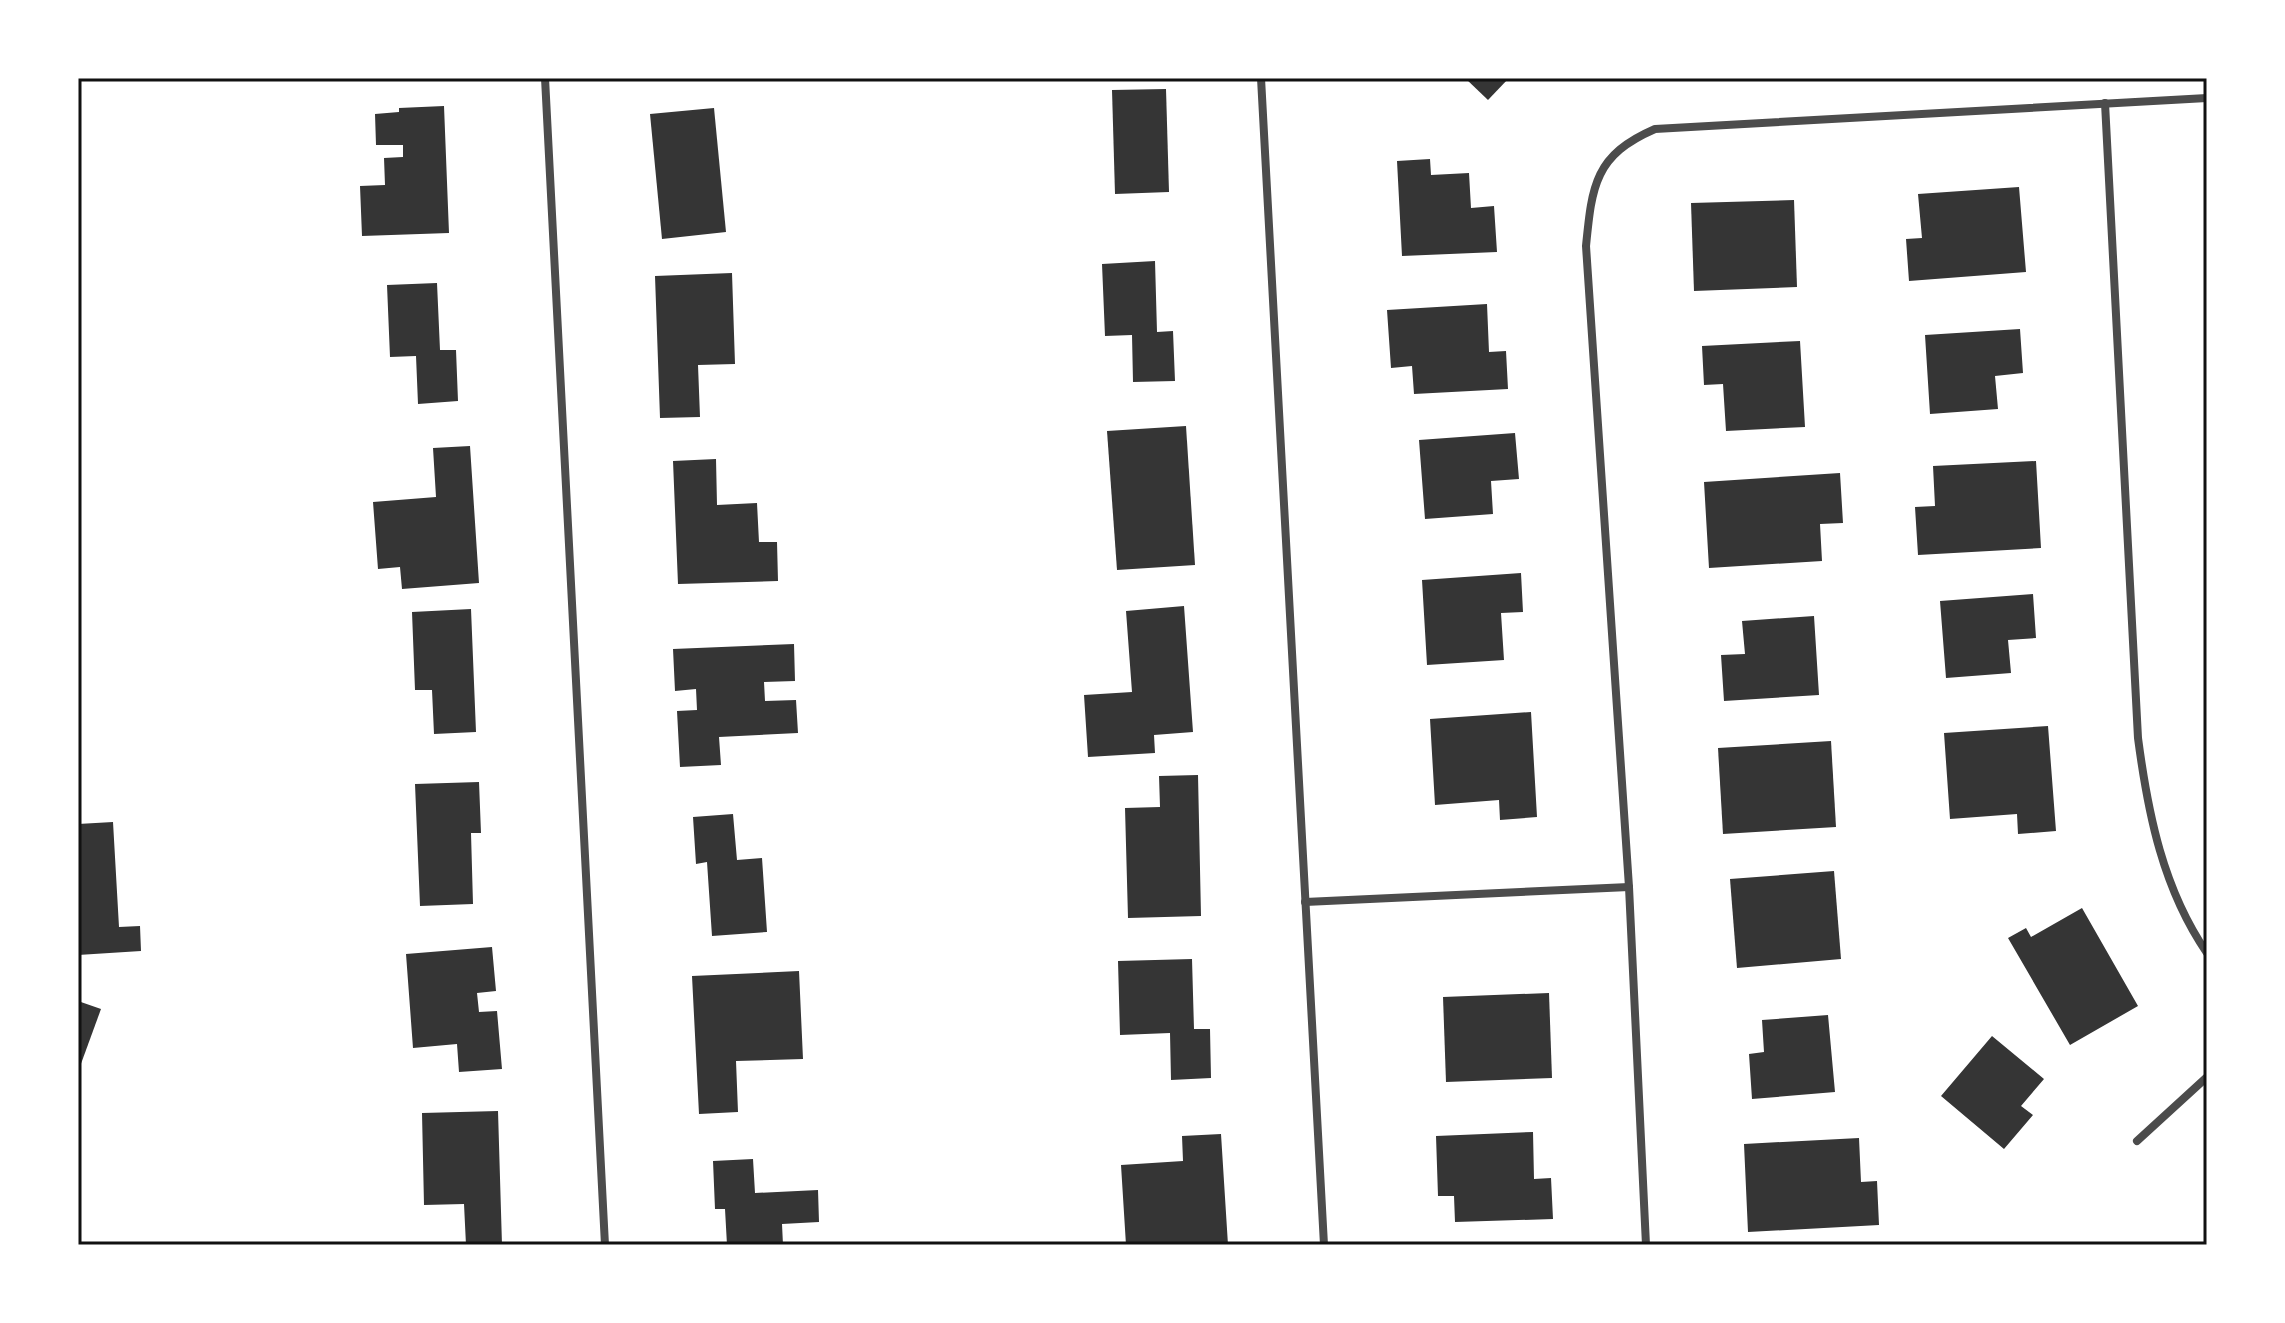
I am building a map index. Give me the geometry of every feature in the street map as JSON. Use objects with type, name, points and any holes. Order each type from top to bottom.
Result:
[{"type":"street","points":[[545,78],[605,1245]]},
{"type":"street","points":[[1261,78],[1324,1245]]},
{"type":"street","points":[[1646,1245],[1629,887],[1586,246],[1590,202],[1603,168],[1625,142],[1655,129],[2207,98]]},
{"type":"street","points":[[2105,103],[2138,738],[2146,797],[2167,877],[2207,953]]},
{"type":"street","points":[[1305,902],[1629,887]]},
{"type":"street","points":[[2137,1141],[2207,1077]]},
{"type":"building","points":[[1465,78],[1509,78],[1488,100]]},
{"type":"building","points":[[1166,89],[1169,192],[1115,194],[1112,90]]},
{"type":"building","points":[[444,106],[449,233],[362,236],[360,186],[385,185],[384,158],[403,157],[403,145],[376,145],[375,114],[399,112],[399,108]]},
{"type":"building","points":[[714,108],[726,232],[662,239],[650,114]]},
{"type":"building","points":[[1430,159],[1431,175],[1469,173],[1471,208],[1494,206],[1497,252],[1402,256],[1397,161]]},
{"type":"building","points":[[2019,187],[2026,272],[1909,281],[1906,239],[1922,238],[1918,194]]},
{"type":"building","points":[[1794,200],[1797,287],[1694,291],[1691,203]]},
{"type":"building","points":[[1155,261],[1157,332],[1173,331],[1175,381],[1133,382],[1132,335],[1105,336],[1102,264]]},
{"type":"building","points":[[732,273],[735,364],[698,365],[700,417],[660,418],[655,276]]},
{"type":"building","points":[[437,283],[440,350],[456,350],[458,401],[418,404],[416,356],[390,357],[387,285]]},
{"type":"building","points":[[1487,304],[1489,352],[1506,351],[1508,389],[1414,394],[1412,366],[1391,368],[1387,310]]},
{"type":"building","points":[[2020,329],[2023,373],[1995,376],[1998,409],[1930,414],[1925,335]]},
{"type":"building","points":[[1800,341],[1805,427],[1726,431],[1723,384],[1704,385],[1702,346]]},
{"type":"building","points":[[1186,426],[1195,565],[1117,570],[1107,431]]},
{"type":"building","points":[[1515,433],[1519,479],[1491,481],[1493,514],[1425,519],[1419,440]]},
{"type":"building","points":[[470,446],[479,583],[402,589],[400,567],[378,569],[373,502],[436,497],[433,448]]},
{"type":"building","points":[[716,459],[717,505],[757,503],[759,542],[777,542],[778,581],[678,584],[673,461]]},
{"type":"building","points":[[2036,461],[2041,548],[1918,555],[1915,507],[1935,506],[1933,466]]},
{"type":"building","points":[[1840,473],[1843,523],[1820,524],[1822,561],[1709,568],[1704,482]]},
{"type":"building","points":[[1521,573],[1523,612],[1501,613],[1504,660],[1427,665],[1422,580]]},
{"type":"building","points":[[2033,594],[2036,638],[2008,640],[2011,673],[1946,678],[1940,601]]},
{"type":"building","points":[[1184,606],[1193,732],[1154,735],[1155,753],[1088,757],[1084,695],[1132,692],[1126,611]]},
{"type":"building","points":[[471,609],[476,732],[434,734],[432,690],[415,690],[412,612]]},
{"type":"building","points":[[1814,616],[1819,695],[1724,701],[1721,655],[1745,654],[1742,621]]},
{"type":"building","points":[[794,644],[795,681],[764,682],[765,701],[796,700],[798,733],[719,737],[721,765],[680,767],[677,711],[697,710],[696,689],[675,691],[673,649]]},
{"type":"building","points":[[1531,712],[1537,817],[1500,820],[1499,800],[1435,805],[1430,719]]},
{"type":"building","points":[[2048,726],[2056,831],[2018,834],[2017,814],[1950,819],[1944,733]]},
{"type":"building","points":[[1831,741],[1836,827],[1723,834],[1718,748]]},
{"type":"building","points":[[1198,775],[1201,916],[1128,918],[1125,808],[1160,807],[1159,776]]},
{"type":"building","points":[[479,782],[481,833],[471,833],[473,904],[420,906],[415,784]]},
{"type":"building","points":[[733,814],[737,860],[762,858],[767,932],[712,936],[707,862],[696,864],[693,817]]},
{"type":"building","points":[[113,822],[119,927],[140,926],[141,951],[78,955],[78,824]]},
{"type":"building","points":[[1834,871],[1841,959],[1737,968],[1730,879]]},
{"type":"building","points":[[2082,908],[2138,1006],[2070,1045],[2008,938],[2026,928],[2031,937]]},
{"type":"building","points":[[492,947],[496,991],[477,993],[479,1012],[497,1011],[502,1069],[459,1072],[457,1044],[413,1048],[406,954]]},
{"type":"building","points":[[1192,959],[1194,1029],[1210,1029],[1211,1078],[1171,1080],[1170,1033],[1120,1035],[1118,961]]},
{"type":"building","points":[[799,971],[803,1059],[736,1061],[738,1112],[699,1114],[692,976]]},
{"type":"building","points":[[1549,993],[1552,1078],[1446,1082],[1443,997]]},
{"type":"building","points":[[78,1001],[101,1009],[78,1072]]},
{"type":"building","points":[[1828,1015],[1835,1092],[1752,1099],[1749,1054],[1764,1052],[1762,1020]]},
{"type":"building","points":[[1992,1036],[2044,1079],[2021,1106],[2033,1115],[2004,1149],[1941,1096]]},
{"type":"building","points":[[498,1111],[502,1245],[466,1245],[464,1204],[424,1205],[422,1113]]},
{"type":"building","points":[[1533,1132],[1534,1179],[1551,1178],[1553,1219],[1455,1222],[1454,1196],[1438,1196],[1436,1136]]},
{"type":"building","points":[[1221,1134],[1228,1245],[1126,1245],[1121,1165],[1183,1161],[1182,1136]]},
{"type":"building","points":[[1859,1138],[1861,1182],[1877,1181],[1879,1225],[1748,1232],[1744,1144]]},
{"type":"building","points":[[753,1159],[755,1193],[818,1190],[819,1222],[782,1224],[783,1245],[727,1245],[725,1209],[715,1209],[713,1161]]}]
